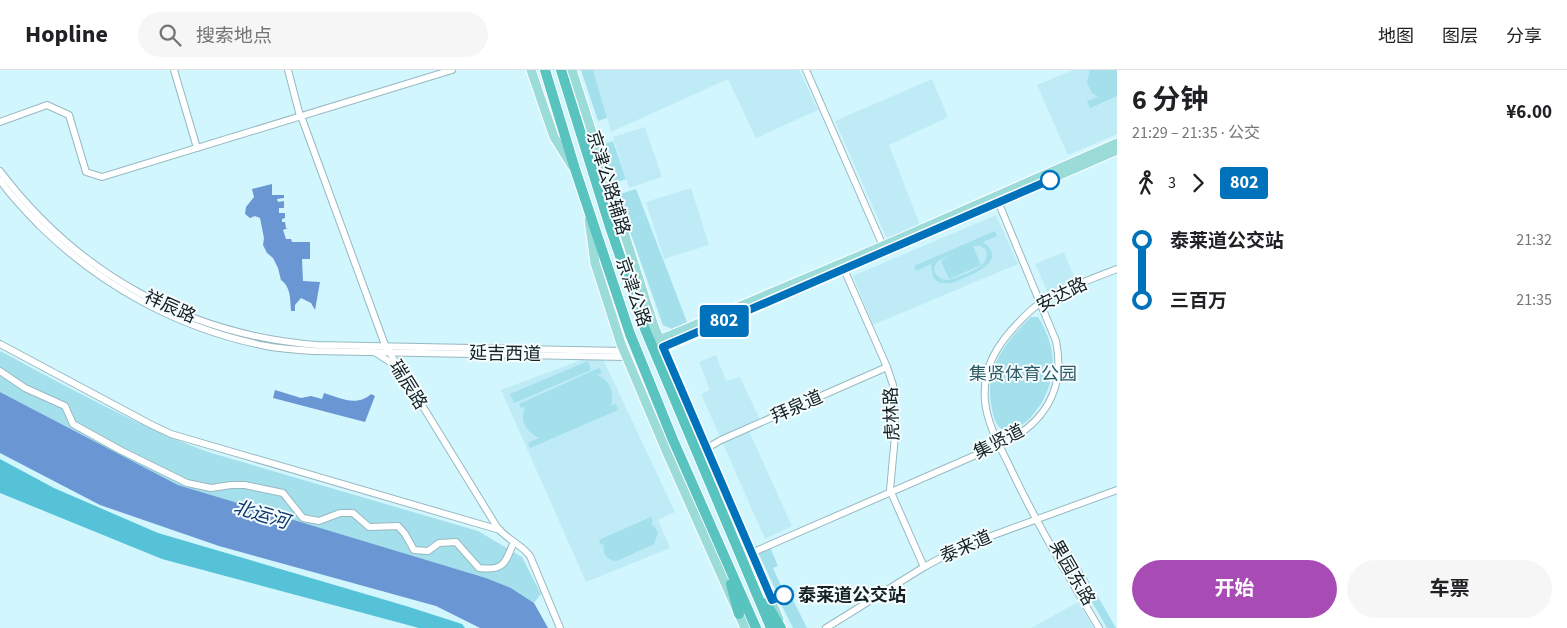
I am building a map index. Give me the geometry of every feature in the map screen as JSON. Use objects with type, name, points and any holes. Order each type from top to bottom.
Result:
[{"type":"highway","name":"京津公路","points":[[545,70],[610,277],[645,374],[726,564],[756,628]]},
{"type":"highway","name":"京津公路","points":[[561,70],[610,227],[645,329],[771,628]]},
{"type":"highway","points":[[726,564],[739,614]]},
{"type":"highway","points":[[752,584],[782,628]]},
{"type":"main road","name":"京津公路辅路","points":[[531,70],[554,138],[575,169]]},
{"type":"main road","name":"京津公路辅路","points":[[572,70],[654,326],[782,628]]},
{"type":"main road","points":[[657,360],[662,344],[1117,144]]},
{"type":"main road","points":[[842,266],[883,246],[1117,150]]},
{"type":"main road","points":[[588,155],[604,173]]},
{"type":"main road","name":"京津公路辅路","points":[[587,207],[595,263],[625,354],[746,628]]},
{"type":"main road","points":[[645,329],[653,340],[662,344]]},
{"type":"street","points":[[174,70],[197,148]]},
{"type":"street","name":"瑞辰路","points":[[288,70],[300,116],[384,348],[497,530],[528,558],[559,628]]},
{"type":"street","points":[[0,122],[47,105],[69,115],[86,172],[102,177],[452,70]]},
{"type":"street","points":[[806,70],[825,109],[883,246]]},
{"type":"street","name":"祥辰路","points":[[0,171],[27,204],[77,252],[131,289],[168,308],[208,323],[263,338],[289,343],[370,348]]},
{"type":"street","name":"祥辰路","points":[[0,180],[24,210],[81,262],[108,282],[163,312],[195,326],[267,346],[315,351],[384,348]]},
{"type":"street","name":"集贤道","points":[[751,552],[1000,444],[1036,418],[1047,402],[1053,385],[1057,365],[1056,346],[1041,304],[995,199]]},
{"type":"street","name":"虎林路","points":[[842,266],[894,385],[895,436],[891,491],[924,567]]},
{"type":"street","name":"安达路","points":[[1038,519],[1000,444],[987,412],[985,400],[989,365],[1003,340],[1041,304],[1117,270]]},
{"type":"street","points":[[0,344],[171,434],[497,530]]},
{"type":"street","points":[[370,348],[392,361]]},
{"type":"street","name":"延吉西道","points":[[384,348],[625,354]]},
{"type":"street","name":"拜泉道","points":[[706,448],[887,367]]},
{"type":"street","points":[[0,371],[25,388],[65,406],[73,424],[187,484],[211,488],[245,485],[283,493],[303,518],[319,521],[340,514],[353,513],[369,527],[398,526],[414,550],[428,551],[439,543],[456,542],[480,568],[493,569],[506,562],[513,544]]},
{"type":"street","name":"泰来道","points":[[826,628],[924,567],[961,547],[1117,490]]},
{"type":"street","name":"果园东路","points":[[1038,519],[1099,628]]},
{"type":"street","name":"果园东路","points":[[1038,519],[1103,628]]},
{"type":"street","name":"瑞辰路","points":[[497,530],[522,547],[530,556],[559,628]]},
{"type":"street","points":[[736,546],[751,552],[746,561],[745,568]]},
{"type":"shaded area","points":[[593,70],[799,70],[818,110],[756,138],[728,79],[611,132]]},
{"type":"shaded area","points":[[1073,70],[1117,70],[1117,134],[1068,155],[1037,85]]},
{"type":"shaded area","points":[[932,79],[948,117],[889,145],[920,225],[887,239],[835,121]]},
{"type":"shaded area","points":[[645,127],[662,177],[629,188],[613,137]]},
{"type":"shaded area","points":[[691,188],[709,245],[664,259],[646,202]]},
{"type":"shaded area","points":[[996,215],[1018,264],[873,325],[853,276]]},
{"type":"shaded area","points":[[1064,252],[1076,282],[1048,293],[1035,264]]},
{"type":"shaded area","points":[[716,355],[726,381],[740,377],[761,422],[748,429],[792,526],[765,539],[701,394],[710,390],[699,362]]},
{"type":"shaded area","points":[[603,359],[675,512],[658,520],[670,548],[586,582],[501,390],[581,360]]},
{"type":"shaded area","points":[[0,459],[54,488],[158,533],[406,606],[462,624],[465,628],[419,628],[162,559],[0,493]]},
{"type":"shaded area","points":[[1078,602],[1093,628],[1031,628]]},
{"type":"green space","points":[[581,70],[593,70],[607,118],[598,121]]},
{"type":"green space","points":[[1090,70],[1117,70],[1117,96],[1090,108],[1087,101],[1098,97],[1092,93],[1087,83]]},
{"type":"green space","points":[[613,141],[626,179],[613,184],[601,145]]},
{"type":"green space","points":[[636,189],[687,322],[672,329],[663,325],[617,195]]},
{"type":"green space","points":[[995,231],[997,236],[983,242],[992,254],[988,264],[984,268],[955,282],[937,281],[933,277],[931,264],[916,271],[914,266]],"holes":[[[973,246],[981,246],[986,250],[987,256],[985,262],[975,270],[949,280],[940,278],[935,273],[937,262],[950,256],[941,261],[949,279],[981,265]]]},
{"type":"green space","name":"集贤体育公园","points":[[1031,317],[1038,317],[1049,339],[1053,358],[1052,377],[1046,395],[1030,418],[1016,428],[1005,431],[997,425],[992,409],[991,382],[998,358],[1013,336]]},
{"type":"green space","points":[[0,351],[128,418],[208,452],[478,531],[522,557],[541,594],[534,603],[511,588],[486,578],[178,485],[0,392]]},
{"type":"green space","points":[[588,361],[591,370],[514,403],[510,394]]},
{"type":"green space","points":[[599,368],[602,373],[597,375],[605,380],[612,392],[611,406],[616,404],[618,410],[530,448],[528,443],[539,438],[525,426],[523,412],[525,407],[521,408],[519,404]]},
{"type":"green space","points":[[651,517],[653,522],[651,524],[658,533],[654,544],[617,561],[610,560],[606,556],[604,544],[601,545],[599,540]]},
{"type":"green space","points":[[1065,540],[1116,628],[1107,628],[1059,544]]},
{"type":"green space","points":[[770,547],[778,566],[773,568],[782,588],[786,588],[778,595],[758,552]]},
{"type":"green space","points":[[792,598],[807,628],[793,628],[781,604],[782,601]]},
{"type":"water","points":[[272,184],[272,195],[284,195],[284,198],[277,199],[278,202],[284,201],[284,208],[279,208],[279,213],[285,213],[285,218],[282,219],[282,222],[285,222],[286,228],[288,228],[283,230],[286,239],[291,239],[292,242],[310,242],[310,259],[302,259],[303,281],[320,282],[315,310],[311,303],[301,298],[295,305],[295,311],[291,311],[287,286],[281,280],[273,258],[267,253],[263,245],[264,238],[260,218],[255,216],[250,218],[245,214],[246,207],[254,197],[252,189]]},
{"type":"water","points":[[275,390],[301,398],[311,396],[322,399],[324,393],[354,401],[366,398],[371,394],[375,396],[365,422],[273,398]]},
{"type":"water","name":"北运河","points":[[0,392],[178,485],[486,578],[511,588],[534,603],[548,628],[480,628],[436,606],[219,546],[100,505],[0,453]]},
{"type":"bus line","name":"802","points":[[784,595],[772,600],[663,347],[1050,180]]},
{"type":"place","name":"泰莱道公交站","points":[[784,595]]}]
